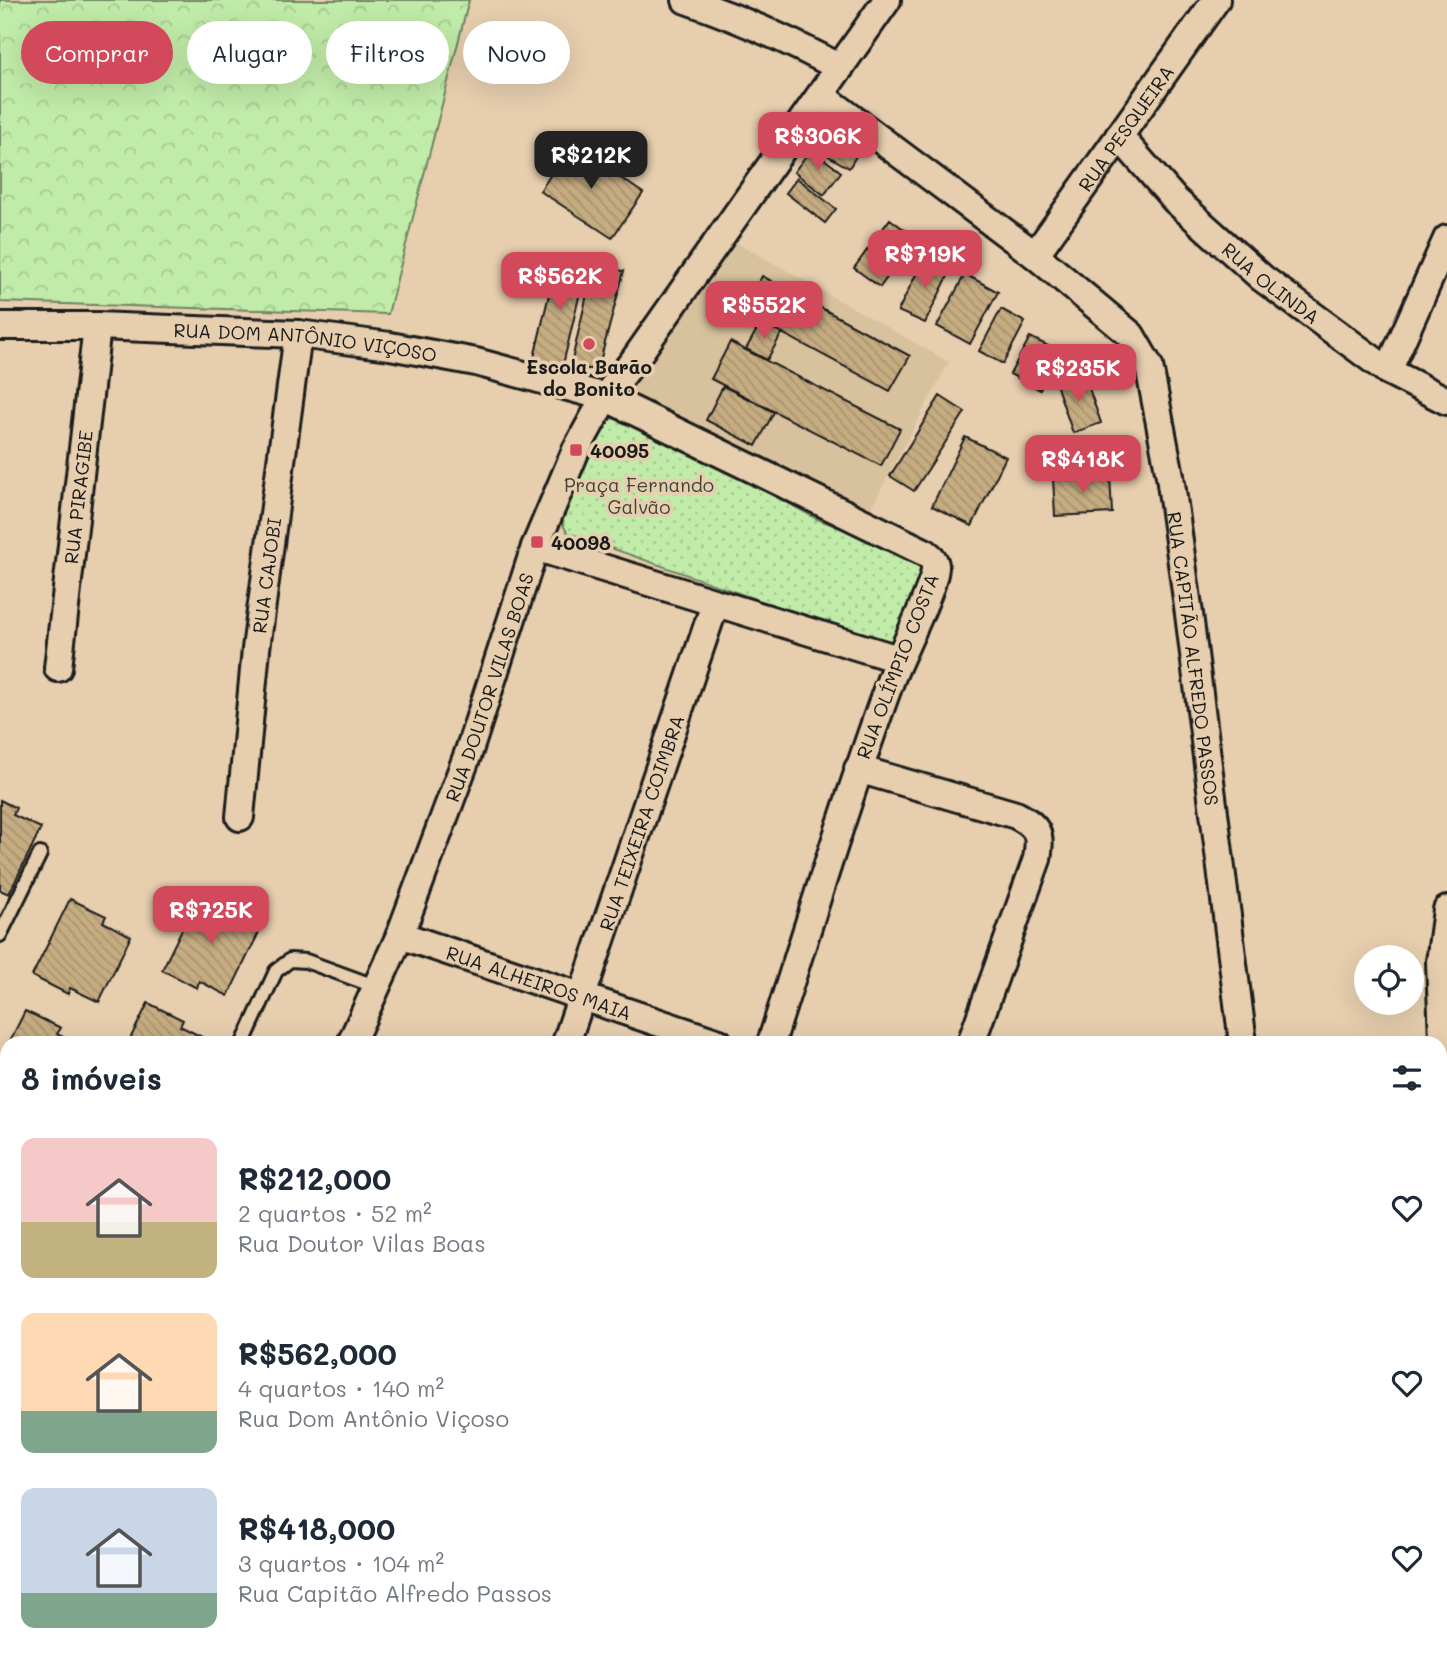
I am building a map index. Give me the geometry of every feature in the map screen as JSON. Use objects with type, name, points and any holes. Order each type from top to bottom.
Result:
[{"type":"street","points":[[686,0],[745,20],[792,41],[840,68]]},
{"type":"street","name":"RUA DOUTOR VILAS BOAS","points":[[354,1036],[400,935],[469,751],[535,547],[576,450],[605,397],[635,359],[887,0]]},
{"type":"street","name":"RUA PESQUEIRA","points":[[1035,255],[1216,0]]},
{"type":"street","name":"RUA CAPITÃO ALFREDO PASSOS","points":[[821,95],[1035,255],[1131,335],[1149,366],[1170,476],[1242,1036]]},
{"type":"street","name":"RUA OLINDA","points":[[1119,136],[1175,200],[1262,278],[1388,371],[1447,401]]},
{"type":"street","points":[[1388,371],[1447,239]]},
{"type":"street","name":"RUA DOM ANTÔNIO VIÇOSO","points":[[0,326],[97,326],[298,334],[390,346],[476,362],[605,397]]},
{"type":"street","name":"RUA PIRAGIBE","points":[[58,668],[97,326]]},
{"type":"street","name":"RUA CAJOBI","points":[[240,817],[256,649],[298,334]]},
{"type":"street","name":"RUA OLÍMPIO COSTA","points":[[605,397],[926,553],[932,558],[935,567],[858,769],[773,1036]]},
{"type":"street","points":[[535,547],[898,659]]},
{"type":"street","name":"RUA TEIXEIRA COIMBRA","points":[[568,1036],[715,604]]},
{"type":"street","points":[[858,769],[1016,815],[1032,823],[1036,830],[1039,845],[1037,859],[974,1036]]},
{"type":"street","points":[[1443,1036],[1440,962],[1447,910]]},
{"type":"street","name":"RUA ALHEIROS MAIA","points":[[400,935],[698,1036]]},
{"type":"lane","points":[[0,935],[40,854]]},
{"type":"lane","points":[[246,1036],[276,971],[290,960],[306,961],[377,986]]},
{"type":"shaded area","points":[[732,240],[949,362],[867,515],[630,393]]},
{"type":"green space","points":[[0,0],[469,0],[449,78],[449,21],[326,21],[326,84],[447,84],[388,314],[0,302]]},
{"type":"green space","name":"Praça Fernando Galvão","points":[[620,418],[817,519],[926,560],[904,634],[889,646],[568,533],[562,518],[572,483],[607,419]]},
{"type":"building","points":[[825,127],[861,148],[849,168],[813,147]]},
{"type":"building","points":[[571,144],[643,193],[612,238],[540,191]]},
{"type":"building","points":[[811,149],[841,172],[824,195],[794,172]]},
{"type":"building","points":[[797,178],[836,209],[825,223],[786,193]]},
{"type":"building","points":[[890,219],[916,238],[880,287],[854,268]]},
{"type":"building","points":[[558,256],[587,263],[562,369],[533,362]]},
{"type":"building","points":[[925,256],[952,268],[925,323],[898,311]]},
{"type":"building","points":[[593,268],[624,271],[598,369],[570,369]]},
{"type":"building","points":[[965,274],[998,292],[970,344],[937,326]]},
{"type":"building","points":[[762,276],[910,356],[890,391],[743,312]]},
{"type":"building","points":[[1001,309],[1025,322],[1003,364],[979,351]]},
{"type":"building","points":[[761,322],[782,333],[767,360],[746,349]]},
{"type":"building","points":[[1030,337],[1060,352],[1040,390],[1010,374]]},
{"type":"building","points":[[730,342],[900,429],[881,466],[711,379]]},
{"type":"building","points":[[1084,374],[1101,423],[1073,433],[1056,384]]},
{"type":"building","points":[[723,386],[774,412],[756,446],[706,420]]},
{"type":"building","points":[[940,396],[965,412],[914,491],[890,476]]},
{"type":"building","points":[[965,437],[1006,457],[972,526],[932,506]]},
{"type":"building","points":[[1110,475],[1112,513],[1055,516],[1053,478]]},
{"type":"building","points":[[0,800],[16,808],[13,815],[41,828],[9,894],[0,890]]},
{"type":"building","points":[[200,892],[235,910],[232,916],[260,930],[228,996],[199,981],[197,988],[162,970]]},
{"type":"building","points":[[70,899],[106,916],[103,922],[131,936],[99,1002],[70,988],[68,994],[32,976]]},
{"type":"building","points":[[148,1003],[183,1020],[180,1026],[200,1036],[132,1036]]},
{"type":"building","points":[[25,1011],[61,1028],[57,1034],[61,1036],[12,1036]]},
{"type":"place","name":"Escola Barão do Bonito","points":[[589,344]]},
{"type":"place","name":"40095","points":[[576,450]]},
{"type":"place","name":"40098","points":[[537,542]]}]
